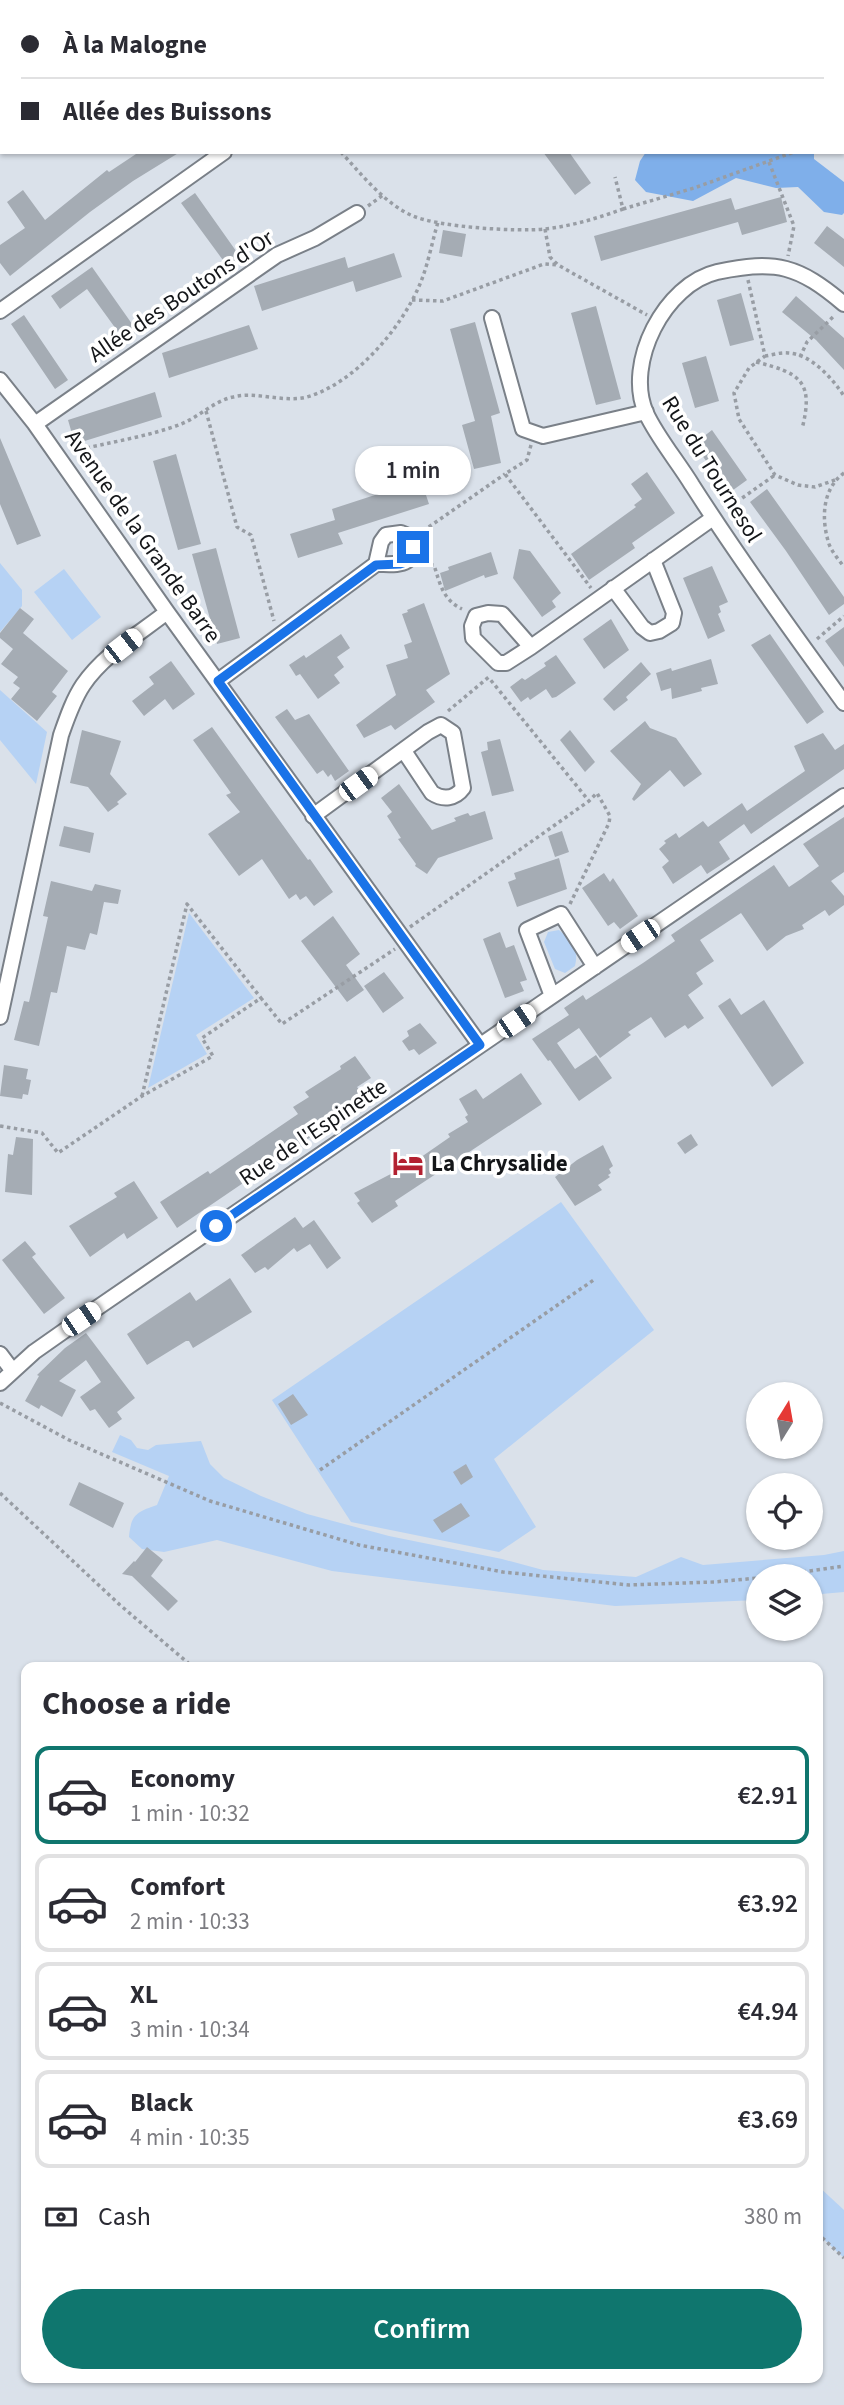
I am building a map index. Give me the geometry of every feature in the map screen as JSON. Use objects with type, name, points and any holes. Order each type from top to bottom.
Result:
[{"type":"street","points":[[0,311],[221,154]]},
{"type":"street","name":"Allée des Boutons d'Or","points":[[35,424],[277,255],[315,238],[357,213]]},
{"type":"street","name":"Rue du Tournesol","points":[[844,304],[813,280],[786,267],[758,266],[715,272],[693,283],[674,299],[657,321],[643,353],[642,393],[646,412],[713,518],[844,703]]},
{"type":"street","points":[[492,318],[523,429],[543,436],[646,412]]},
{"type":"street","name":"Avenue de la Grande Barre","points":[[0,380],[35,424],[313,817],[480,1045]]},
{"type":"street","points":[[0,404],[12,395]]},
{"type":"street","points":[[531,646],[502,614],[488,613],[476,617],[472,626],[473,638],[498,663],[506,663],[531,646],[599,598],[613,589],[713,518]]},
{"type":"street","points":[[218,681],[376,565],[409,561],[413,538],[401,533],[386,535],[381,542],[376,565]]},
{"type":"street","points":[[613,589],[642,627],[650,633],[672,623],[674,613],[653,560]]},
{"type":"street","points":[[0,1017],[61,735],[69,711],[83,684],[101,663],[167,612]]},
{"type":"street","points":[[313,817],[428,732],[440,725],[453,733],[463,788],[459,793],[447,798],[432,793],[404,751]]},
{"type":"street","name":"Rue de l'Espinette","points":[[0,1383],[12,1370],[81,1319],[844,796]]},
{"type":"street","points":[[552,996],[527,930],[561,914],[595,967]]},
{"type":"street","points":[[0,1354],[12,1370]]},
{"type":"path","points":[[343,154],[359,173],[411,215],[462,226],[545,229],[586,220],[694,188],[789,154]]},
{"type":"path","points":[[769,162],[794,226],[786,267]]},
{"type":"path","points":[[615,177],[623,209]]},
{"type":"path","points":[[57,455],[178,425],[225,399],[236,396],[292,399],[307,397],[351,376],[371,357],[406,311],[421,282],[438,222]]},
{"type":"path","points":[[545,229],[550,257],[558,265],[657,321]]},
{"type":"path","points":[[544,264],[550,257]]},
{"type":"path","points":[[412,300],[443,301],[544,264],[558,265]]},
{"type":"path","points":[[745,268],[765,356]]},
{"type":"path","points":[[800,357],[807,342],[828,321]]},
{"type":"path","points":[[844,396],[835,383],[812,362],[789,352],[765,356],[748,368],[734,393],[739,419],[775,475],[798,485],[815,487],[835,480],[844,473]]},
{"type":"path","points":[[757,362],[795,375],[806,391],[807,410],[802,429]]},
{"type":"path","points":[[206,411],[236,527],[251,535],[278,638]]},
{"type":"path","points":[[413,538],[527,460],[533,434]]},
{"type":"path","points":[[505,474],[599,598]]},
{"type":"path","points":[[713,518],[775,475]]},
{"type":"path","points":[[835,480],[825,499],[825,523],[830,546],[844,567]]},
{"type":"path","points":[[419,564],[434,565],[442,593],[454,606],[476,617]]},
{"type":"path","points":[[804,649],[844,615]]},
{"type":"path","points":[[449,709],[489,678],[589,801]]},
{"type":"path","points":[[142,1096],[187,904],[282,1024],[405,943],[409,928],[597,793],[610,816],[609,823],[574,900],[561,914]]},
{"type":"path","points":[[0,1126],[41,1133],[58,1153],[142,1096],[213,1056],[202,1038],[261,998]]},
{"type":"path","points":[[320,1470],[595,1279]]},
{"type":"path","points":[[0,1403],[69,1440],[210,1501],[359,1545],[503,1572],[629,1585],[746,1579]]},
{"type":"path","points":[[0,1493],[120,1605],[187,1662]]},
{"type":"path","points":[[823,1569],[844,1566]]},
{"type":"path","points":[[823,2239],[844,2258]]},
{"type":"shaded area","points":[[645,154],[814,154],[814,159],[844,182],[844,213],[824,212],[798,187],[776,188],[736,178],[693,201],[646,192],[635,180]]},
{"type":"shaded area","points":[[0,563],[22,590],[22,606],[0,632]]},
{"type":"shaded area","points":[[64,569],[101,617],[72,640],[34,592]]},
{"type":"shaded area","points":[[0,690],[47,732],[36,784],[0,740]]},
{"type":"shaded area","points":[[189,913],[254,998],[196,1035],[207,1054],[148,1088]]},
{"type":"shaded area","points":[[559,930],[571,942],[576,954],[575,966],[565,973],[555,969],[544,942],[548,932]]},
{"type":"shaded area","points":[[561,1202],[654,1330],[494,1459],[536,1527],[499,1552],[351,1522],[272,1400]]},
{"type":"shaded area","points":[[120,1435],[131,1440],[137,1448],[148,1450],[156,1445],[201,1441],[210,1464],[224,1478],[307,1514],[389,1536],[543,1570],[636,1577],[681,1557],[703,1565],[844,1551],[844,1592],[823,1594],[823,1564],[746,1564],[746,1601],[615,1606],[332,1571],[217,1540],[164,1552],[142,1549],[129,1537],[131,1523],[140,1512],[157,1505],[169,1476],[112,1452]]},
{"type":"shaded area","points":[[823,2191],[844,2210],[844,2258],[823,2239]]},
{"type":"building","points":[[136,154],[177,154],[90,212],[10,276],[0,263],[0,245],[25,228],[7,202],[23,190],[45,220],[107,170],[109,172]]},
{"type":"building","points":[[544,154],[570,154],[591,183],[575,195]]},
{"type":"building","points":[[195,193],[241,258],[228,267],[181,203]]},
{"type":"building","points":[[781,197],[787,222],[742,235],[738,222],[601,261],[594,236],[731,198],[735,210]]},
{"type":"building","points":[[827,226],[844,239],[844,267],[814,243]]},
{"type":"building","points":[[443,230],[466,234],[462,257],[439,253]]},
{"type":"building","points":[[394,253],[402,277],[356,292],[353,281],[262,311],[254,286],[345,257],[348,268]]},
{"type":"building","points":[[92,267],[137,331],[124,340],[87,289],[60,309],[51,296]]},
{"type":"building","points":[[741,293],[754,340],[730,346],[717,300]]},
{"type":"building","points":[[796,296],[844,338],[844,370],[816,340],[782,312]]},
{"type":"building","points":[[596,306],[621,399],[596,405],[571,313]]},
{"type":"building","points":[[24,315],[68,380],[55,389],[11,324]]},
{"type":"building","points":[[475,322],[500,413],[491,416],[501,463],[474,469],[462,425],[475,421],[450,329]]},
{"type":"building","points":[[249,325],[258,349],[169,378],[162,353]]},
{"type":"building","points":[[706,356],[719,401],[695,408],[682,363]]},
{"type":"building","points":[[155,392],[162,417],[75,444],[68,420]]},
{"type":"building","points":[[712,430],[747,480],[729,493],[694,444]]},
{"type":"building","points":[[0,438],[41,536],[17,545],[0,504]]},
{"type":"building","points":[[176,454],[201,544],[178,550],[153,461]]},
{"type":"building","points":[[647,472],[675,513],[632,543],[635,548],[589,580],[571,554],[636,507],[634,505],[642,499],[631,484]]},
{"type":"building","points":[[421,480],[429,504],[338,533],[343,544],[298,558],[290,534],[335,520],[332,509]]},
{"type":"building","points":[[767,489],[844,597],[844,604],[829,615],[750,502]]},
{"type":"building","points":[[216,548],[240,638],[217,644],[192,554]]},
{"type":"building","points":[[519,549],[530,551],[561,593],[552,601],[556,607],[542,617],[513,578]]},
{"type":"building","points":[[491,552],[498,574],[485,578],[484,575],[445,591],[440,573],[449,570],[448,567]]},
{"type":"building","points":[[712,566],[728,602],[719,606],[721,612],[718,614],[725,631],[708,639],[683,578]]},
{"type":"building","points":[[424,603],[450,674],[426,690],[435,702],[395,730],[391,725],[364,738],[356,725],[396,695],[386,665],[408,658],[404,645],[412,642],[402,614]]},
{"type":"building","points":[[20,608],[34,619],[23,633],[68,671],[52,692],[57,696],[37,721],[11,699],[20,688],[13,683],[18,677],[1,664],[13,649],[0,638],[0,633]]},
{"type":"building","points":[[611,619],[629,650],[604,669],[583,639]]},
{"type":"building","points":[[844,627],[844,667],[825,641]]},
{"type":"building","points":[[341,634],[350,648],[337,657],[344,667],[334,675],[340,683],[318,699],[300,674],[296,676],[289,665],[304,655],[306,658]]},
{"type":"building","points":[[770,634],[824,712],[807,724],[751,645]]},
{"type":"building","points":[[556,655],[576,683],[556,697],[552,698],[546,689],[530,700],[528,697],[521,702],[510,687],[546,666],[544,663]]},
{"type":"building","points":[[711,659],[718,684],[672,699],[671,688],[661,691],[656,673]]},
{"type":"building","points":[[171,661],[195,694],[173,710],[165,699],[144,716],[132,701],[154,684],[149,677]]},
{"type":"building","points":[[641,662],[651,674],[626,697],[628,700],[614,711],[603,699]]},
{"type":"building","points":[[287,709],[295,720],[309,714],[349,771],[335,781],[331,774],[328,777],[323,770],[317,774],[275,717]]},
{"type":"building","points":[[645,721],[650,728],[676,738],[702,774],[684,787],[670,770],[634,801],[632,799],[641,784],[610,751]]},
{"type":"building","points":[[212,727],[333,892],[314,906],[306,896],[300,900],[296,894],[289,899],[262,859],[239,876],[208,834],[240,812],[226,795],[231,793],[193,740]]},
{"type":"building","points":[[82,730],[121,741],[110,774],[127,794],[108,812],[88,787],[70,783]]},
{"type":"building","points":[[570,730],[595,762],[585,772],[560,740]]},
{"type":"building","points":[[823,733],[835,750],[844,744],[844,769],[751,834],[744,824],[719,842],[730,859],[707,874],[701,865],[673,884],[662,867],[669,861],[659,849],[666,843],[664,841],[676,833],[679,838],[703,821],[708,827],[742,803],[747,811],[805,771],[794,746]]},
{"type":"building","points":[[500,739],[514,791],[492,796],[481,752],[488,750],[487,742]]},
{"type":"building","points":[[399,784],[432,830],[456,821],[454,818],[462,815],[468,813],[470,816],[485,811],[493,839],[438,858],[427,874],[415,866],[398,839],[401,838],[387,816],[392,812],[381,798]]},
{"type":"building","points":[[844,817],[844,872],[831,881],[844,896],[844,905],[829,916],[825,910],[802,925],[804,929],[786,936],[767,951],[741,913],[700,940],[714,961],[696,973],[703,984],[688,995],[704,1018],[688,1029],[685,1025],[665,1038],[651,1017],[628,1032],[631,1035],[600,1058],[579,1028],[557,1043],[575,1069],[596,1055],[612,1078],[579,1101],[532,1039],[569,1015],[564,1008],[583,995],[586,1000],[643,963],[675,941],[671,935],[774,865],[789,887],[801,879],[819,866],[803,844]]},
{"type":"building","points":[[64,826],[94,833],[90,853],[59,846]]},
{"type":"building","points":[[562,831],[569,852],[555,857],[548,836]]},
{"type":"building","points":[[559,858],[567,889],[517,907],[508,882],[516,879],[514,873]]},
{"type":"building","points":[[604,873],[610,882],[613,878],[638,916],[620,929],[614,922],[608,926],[582,888]]},
{"type":"building","points":[[51,881],[92,891],[95,884],[121,890],[118,904],[104,902],[97,935],[90,933],[85,950],[67,946],[57,993],[51,992],[39,1046],[14,1040],[24,1001],[29,1002],[48,917],[43,916]]},
{"type":"building","points":[[333,916],[360,954],[346,965],[364,990],[347,1002],[301,941]]},
{"type":"building","points":[[500,932],[506,948],[514,945],[527,980],[520,982],[524,991],[505,998],[483,939]]},
{"type":"building","points":[[384,972],[404,998],[383,1013],[364,986]]},
{"type":"building","points":[[730,998],[741,1015],[764,1000],[804,1063],[772,1087],[718,1006]]},
{"type":"building","points":[[420,1023],[437,1043],[419,1055],[414,1049],[409,1051],[402,1041],[409,1036],[407,1031]]},
{"type":"building","points":[[355,1056],[371,1078],[357,1087],[362,1093],[325,1119],[328,1124],[318,1132],[177,1228],[160,1202],[208,1171],[210,1174],[298,1114],[293,1107],[309,1097],[305,1092],[341,1069],[340,1066]]},
{"type":"building","points":[[4,1065],[28,1069],[26,1079],[31,1080],[28,1095],[23,1094],[22,1099],[0,1096]]},
{"type":"building","points":[[521,1073],[542,1104],[395,1201],[398,1206],[372,1223],[357,1203],[360,1201],[354,1193],[414,1162],[450,1137],[448,1134],[468,1122],[465,1117],[468,1115],[459,1099],[476,1089],[483,1099]]},
{"type":"building","points":[[691,1134],[698,1145],[685,1154],[677,1143]]},
{"type":"building","points":[[16,1137],[33,1139],[32,1195],[5,1192],[8,1154],[13,1155]]},
{"type":"building","points":[[603,1145],[613,1166],[609,1169],[610,1177],[598,1185],[602,1190],[575,1206],[555,1177]]},
{"type":"building","points":[[134,1181],[158,1218],[127,1239],[124,1233],[90,1257],[69,1226],[117,1197],[114,1193]]},
{"type":"building","points":[[295,1217],[303,1228],[314,1220],[341,1258],[327,1269],[310,1244],[297,1252],[294,1248],[268,1270],[265,1267],[255,1273],[241,1255]]},
{"type":"building","points":[[25,1241],[36,1254],[32,1257],[65,1298],[44,1314],[2,1260]]},
{"type":"building","points":[[230,1278],[252,1312],[193,1348],[189,1341],[186,1341],[147,1365],[127,1334],[190,1292],[196,1301]]},
{"type":"building","points":[[86,1333],[135,1398],[117,1412],[122,1419],[109,1428],[95,1409],[90,1411],[80,1397],[101,1382],[86,1360],[59,1381],[76,1390],[62,1417],[41,1405],[39,1409],[25,1401],[39,1376],[37,1375],[65,1348]]},
{"type":"building","points":[[293,1394],[308,1415],[291,1425],[278,1404]]},
{"type":"building","points":[[466,1464],[473,1477],[461,1485],[453,1472]]},
{"type":"building","points":[[79,1482],[124,1503],[113,1528],[69,1505]]},
{"type":"building","points":[[461,1503],[470,1516],[442,1533],[433,1520]]},
{"type":"building","points":[[147,1547],[163,1560],[151,1576],[178,1601],[168,1611],[132,1576],[122,1574]]},
{"type":"place","name":"La Chrysalide","points":[[408,1163]]},
{"type":"route","points":[[216,1226],[480,1045],[218,681],[376,565],[409,561],[413,547]]}]
